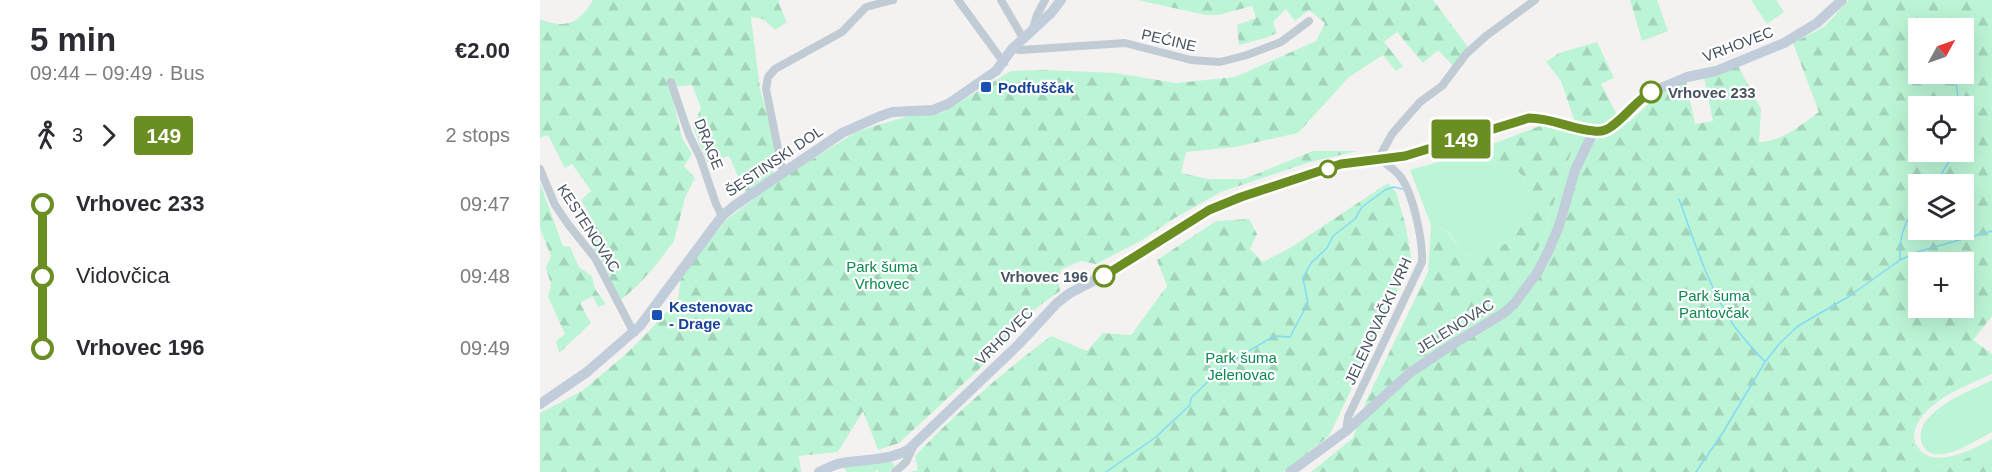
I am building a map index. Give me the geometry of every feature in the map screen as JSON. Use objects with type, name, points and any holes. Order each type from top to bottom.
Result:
[{"type":"street","points":[[783,173],[766,89],[766,82],[771,72],[842,33],[866,8],[893,0]]},
{"type":"street","points":[[958,0],[1004,63]]},
{"type":"street","points":[[1001,0],[1023,38]]},
{"type":"street","points":[[1033,28],[1045,0]]},
{"type":"street","name":"ŠESTINSKI DOL","points":[[540,404],[587,372],[634,333],[666,294],[722,216],[837,136],[878,117],[900,111],[933,110],[943,107],[991,75],[1004,63],[1012,49],[1061,0]]},
{"type":"street","points":[[1381,160],[1381,154],[1392,134],[1420,102],[1442,86],[1466,54],[1486,36],[1535,0]]},
{"type":"street","name":"VRHOVEC","points":[[819,472],[841,463],[895,456],[913,447],[1018,345],[1057,303],[1209,210],[1341,164],[1405,156],[1529,118],[1546,119],[1594,131],[1604,130],[1612,126],[1636,102],[1663,85],[1716,71],[1784,43],[1817,23],[1842,0]]},
{"type":"street","name":"PEĆINE","points":[[1012,49],[1125,43],[1191,60],[1220,62],[1281,42],[1309,21]]},
{"type":"street","name":"DRAGE","points":[[670,82],[722,216]]},
{"type":"street","name":"JELENOVAC","points":[[1290,472],[1346,431],[1411,372],[1504,314],[1537,273],[1548,252],[1559,226],[1575,170],[1594,131]]},
{"type":"street","name":"JELENOVAČKI VRH","points":[[1346,431],[1348,417],[1422,262],[1422,251],[1410,194],[1400,175],[1381,160]]},
{"type":"street","name":"KESTENOVAC","points":[[540,169],[555,205],[567,224],[595,258],[634,333]]},
{"type":"street","points":[[897,470],[909,458],[913,447]]},
{"type":"street","points":[[895,456],[900,463],[897,470]]},
{"type":"green space","points":[[593,0],[780,0],[778,2],[787,22],[775,30],[763,19],[751,17],[760,89],[775,142],[773,178],[746,194],[729,156],[707,162],[693,127],[701,108],[692,85],[670,87],[682,138],[692,154],[684,166],[695,178],[685,198],[674,241],[656,265],[621,300],[591,245],[587,232],[593,221],[581,200],[591,191],[572,164],[565,168],[548,135],[540,138],[540,19],[557,24],[571,22],[583,14]]},
{"type":"green space","name":"Park šuma Vrhovec","points":[[1137,0],[1433,0],[1468,47],[1454,67],[1438,50],[1423,63],[1397,32],[1384,42],[1403,66],[1396,71],[1383,55],[1349,77],[1298,133],[1235,147],[1186,152],[1181,173],[1208,179],[1244,179],[1313,151],[1357,151],[1310,162],[1221,192],[1173,219],[1144,239],[1096,264],[1081,261],[1062,269],[1058,279],[1060,291],[1039,306],[990,359],[899,443],[878,450],[863,411],[838,452],[799,456],[801,472],[540,472],[540,413],[582,391],[626,354],[650,330],[678,299],[681,276],[726,220],[780,179],[858,131],[912,115],[942,113],[1011,71],[1116,73],[1176,83],[1235,77],[1316,41],[1325,23],[1309,10],[1295,21],[1286,9],[1273,22],[1277,33],[1239,45],[1237,25],[1256,18],[1252,6],[1218,15],[1206,15]]},
{"type":"green space","points":[[1630,0],[1657,0],[1668,31],[1642,41]]},
{"type":"green space","points":[[1751,0],[1776,0],[1784,12],[1767,24]]},
{"type":"green space","name":"Park šuma Pantovčak","points":[[1849,0],[1992,0],[1992,316],[1973,340],[1992,354],[1992,359],[1956,383],[1931,404],[1914,427],[1912,438],[1916,449],[1928,465],[1948,466],[1992,448],[1992,472],[1311,472],[1353,438],[1366,401],[1428,272],[1431,225],[1447,232],[1462,256],[1485,253],[1514,240],[1531,198],[1523,176],[1513,167],[1466,154],[1540,126],[1581,130],[1563,172],[1543,239],[1521,279],[1485,317],[1405,370],[1406,374],[1486,326],[1541,271],[1578,173],[1598,135],[1630,121],[1666,88],[1686,80],[1695,124],[1713,121],[1704,77],[1720,75],[1721,72],[1738,66],[1761,109],[1759,142],[1783,136],[1819,112],[1793,43],[1824,27]]},
{"type":"green space","points":[[1597,42],[1614,78],[1601,84],[1617,115],[1602,125],[1593,126],[1575,122],[1561,81],[1546,62],[1559,53]]},
{"type":"green space","points":[[1581,130],[1589,134],[1546,252],[1511,303],[1426,359],[1405,370],[1485,317],[1521,279],[1543,239],[1563,172]]},
{"type":"green space","points":[[1466,154],[1513,167],[1523,176],[1531,198],[1514,240],[1485,253],[1462,256],[1447,232],[1431,225],[1410,170]]},
{"type":"green space","points":[[540,183],[563,246],[570,247],[579,267],[592,276],[595,289],[606,304],[598,307],[593,296],[580,303],[591,323],[559,353],[556,341],[565,334],[548,297],[551,284],[546,268],[551,256],[540,228]]},
{"type":"green space","name":"Park šuma Jelenovac","points":[[1388,183],[1396,192],[1406,227],[1411,257],[1393,302],[1329,436],[1283,472],[909,472],[918,470],[915,456],[947,424],[1051,336],[1087,351],[1103,333],[1131,335],[1167,286],[1157,260],[1216,221],[1249,219],[1257,234],[1250,249],[1263,262],[1290,248]]},
{"type":"green space","points":[[1992,359],[1992,374],[1935,403],[1921,418],[1914,434],[1916,444],[1922,452],[1931,457],[1940,458],[1963,453],[1992,439],[1992,448],[1948,466],[1928,465],[1913,441],[1914,426],[1921,415],[1943,393]]},
{"type":"green space","points":[[1992,380],[1992,432],[1956,451],[1936,454],[1928,451],[1922,444],[1921,438],[1925,422],[1939,408],[1956,397]]},
{"type":"green space","points":[[891,461],[895,466],[889,472],[878,470],[875,472],[847,472],[842,465]]},
{"type":"waterway","points":[[1956,84],[1958,96]]},
{"type":"waterway","points":[[1941,174],[1949,162]]},
{"type":"waterway","points":[[1106,472],[1156,437],[1190,405],[1191,398],[1224,366],[1274,336],[1290,337],[1308,303],[1303,278],[1311,263],[1327,248],[1333,236],[1355,219],[1362,207],[1385,190],[1394,187],[1402,189]]},
{"type":"waterway","points":[[1679,199],[1717,296],[1734,326],[1764,361]]},
{"type":"waterway","points":[[1900,260],[1900,244],[1908,219]]},
{"type":"waterway","points":[[1696,472],[1722,434],[1765,362],[1798,326],[1848,297],[1900,260],[1920,251],[1992,231]]},
{"type":"bus line","name":"149","points":[[1104,276],[1209,210],[1241,197],[1341,164],[1405,156],[1529,118],[1546,119],[1594,131],[1604,130],[1612,126],[1636,102],[1651,92]]},
{"type":"place","name":"Podfuščak","points":[[986,87]]},
{"type":"place","name":"Vrhovec 233","points":[[1651,92]]},
{"type":"place","name":"Vrhovec 196","points":[[1104,276]]},
{"type":"place","name":"Kestenovac - Drage","points":[[657,315]]}]
